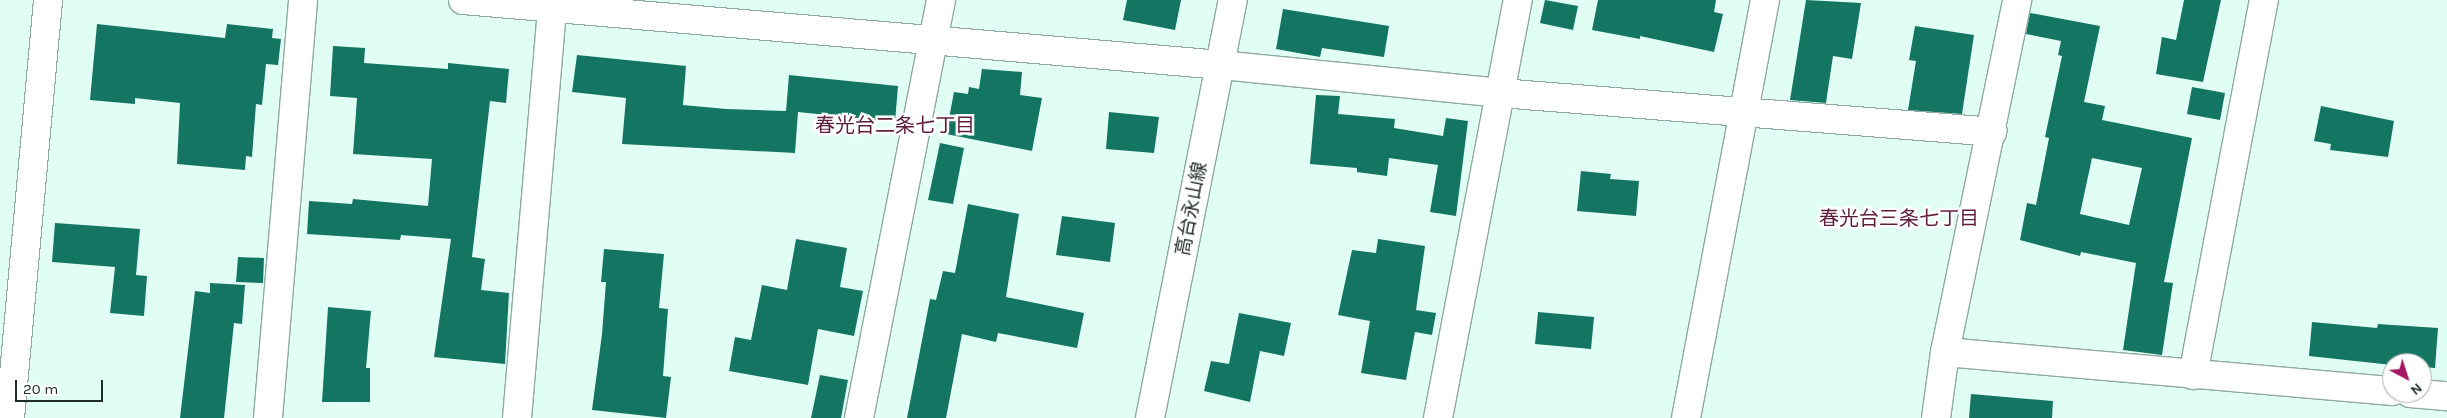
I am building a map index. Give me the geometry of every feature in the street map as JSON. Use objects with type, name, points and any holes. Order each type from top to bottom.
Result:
[{"type":"street","points":[[10,418],[48,0]]},
{"type":"street","points":[[268,418],[303,0]]},
{"type":"street","points":[[463,0],[553,3],[933,42],[1221,65],[1500,93],[1743,110],[1992,132]]},
{"type":"street","points":[[858,418],[941,0]]},
{"type":"street","name":"高台永山線","points":[[1150,418],[1233,0]]},
{"type":"street","points":[[1438,418],[1518,0]]},
{"type":"street","points":[[1686,418],[1765,0]]},
{"type":"street","points":[[1936,418],[1945,352],[1992,132],[2017,0]]},
{"type":"street","points":[[2193,375],[2264,0]]},
{"type":"street","points":[[517,418],[553,3]]},
{"type":"street","points":[[1945,352],[2382,391]]},
{"type":"street","points":[[2432,395],[2447,396]]},
{"type":"building","points":[[1127,0],[1181,0],[1175,30],[1123,20]]},
{"type":"building","points":[[1545,0],[1578,6],[1573,30],[1540,23]]},
{"type":"building","points":[[1598,0],[1716,0],[1714,12],[1723,14],[1714,52],[1640,36],[1640,39],[1592,30]]},
{"type":"building","points":[[1806,0],[1861,3],[1852,59],[1833,56],[1826,103],[1790,100]]},
{"type":"building","points":[[2184,0],[2221,0],[2203,82],[2156,74],[2162,37],[2176,40]]},
{"type":"building","points":[[1283,9],[1389,26],[1384,57],[1322,48],[1320,57],[1276,49]]},
{"type":"building","points":[[2030,13],[2100,26],[2084,102],[2105,106],[2102,120],[2192,138],[2164,282],[2173,283],[2162,355],[2123,350],[2136,263],[2081,252],[2080,256],[2020,240],[2027,203],[2036,205],[2049,138],[2045,137],[2062,56],[2058,55],[2061,41],[2026,34]],"holes":[[[2092,158],[2142,168],[2129,225],[2080,214]]]},
{"type":"building","points":[[97,24],[225,38],[227,24],[273,29],[272,38],[281,39],[278,65],[266,64],[262,105],[256,104],[252,157],[246,156],[245,170],[177,164],[180,103],[135,98],[135,104],[90,100]]},
{"type":"building","points":[[1915,26],[1974,35],[1962,114],[1908,110],[1916,61],[1909,60]]},
{"type":"building","points":[[333,46],[365,48],[364,63],[448,69],[448,63],[509,69],[506,103],[490,101],[472,257],[485,259],[481,290],[509,293],[505,364],[434,357],[451,239],[401,235],[400,240],[307,234],[309,201],[352,204],[353,199],[428,206],[432,159],[353,154],[357,98],[330,96]]},
{"type":"building","points":[[577,55],[686,66],[683,105],[786,111],[789,75],[898,86],[895,122],[798,112],[795,153],[622,144],[626,98],[572,92]]},
{"type":"building","points":[[982,69],[1022,72],[1020,95],[1042,98],[1032,151],[946,134],[954,92],[968,94],[969,87],[979,89]]},
{"type":"building","points":[[2192,87],[2225,93],[2220,120],[2187,114]]},
{"type":"building","points":[[1316,95],[1340,96],[1338,114],[1395,119],[1394,128],[1443,136],[1446,118],[1468,121],[1456,216],[1430,212],[1438,165],[1389,158],[1387,176],[1357,172],[1357,168],[1310,164]]},
{"type":"building","points":[[2321,106],[2394,121],[2388,157],[2330,150],[2331,144],[2314,141]]},
{"type":"building","points":[[1109,112],[1159,117],[1154,153],[1106,149]]},
{"type":"building","points":[[940,143],[964,148],[953,204],[928,200]]},
{"type":"building","points":[[1581,171],[1611,174],[1610,179],[1639,181],[1636,216],[1577,211]]},
{"type":"building","points":[[968,204],[1019,214],[1006,297],[1084,313],[1077,348],[998,333],[996,342],[962,334],[946,418],[907,418],[930,299],[936,300],[943,271],[955,273]]},
{"type":"building","points":[[1062,216],[1115,223],[1110,262],[1056,255]]},
{"type":"building","points":[[55,223],[140,229],[136,275],[147,276],[144,316],[110,313],[115,267],[52,262]]},
{"type":"building","points":[[796,239],[847,248],[840,287],[863,291],[854,336],[818,329],[808,385],[729,371],[735,337],[751,340],[762,285],[787,290]]},
{"type":"building","points":[[1378,239],[1425,246],[1416,310],[1436,313],[1432,335],[1415,332],[1406,380],[1361,373],[1370,321],[1338,315],[1352,250],[1376,253]]},
{"type":"building","points":[[604,249],[664,254],[659,308],[668,309],[663,376],[671,377],[666,418],[592,410],[602,334],[606,282],[601,282]]},
{"type":"building","points":[[238,257],[264,258],[263,283],[236,282]]},
{"type":"building","points":[[210,283],[245,285],[242,324],[234,323],[224,418],[180,418],[195,291],[210,293]]},
{"type":"building","points":[[328,307],[371,311],[366,368],[370,368],[370,402],[322,402]]},
{"type":"building","points":[[1538,312],[1594,317],[1591,349],[1535,344]]},
{"type":"building","points":[[1239,313],[1291,323],[1284,356],[1260,351],[1250,402],[1204,391],[1211,361],[1229,364]]},
{"type":"building","points":[[2312,322],[2377,328],[2378,324],[2438,328],[2435,368],[2432,368],[2432,353],[2382,353],[2382,364],[2309,356]]},
{"type":"building","points":[[820,375],[848,380],[841,418],[811,418]]},
{"type":"building","points":[[1971,394],[2053,401],[2052,418],[1969,418]]},
{"type":"district","name":"春光台二条七丁目","points":[[895,125]]},
{"type":"district","name":"春光台三条七丁目","points":[[1899,218]]}]
